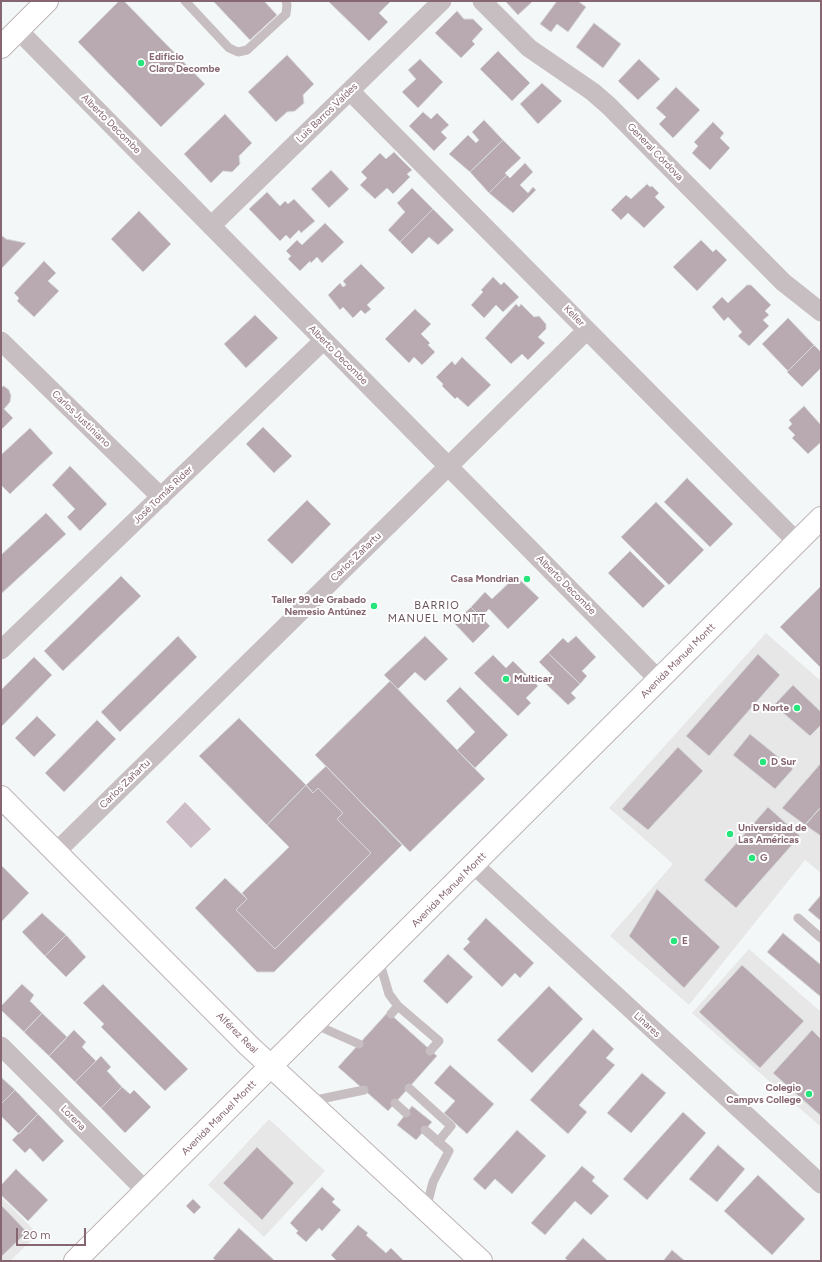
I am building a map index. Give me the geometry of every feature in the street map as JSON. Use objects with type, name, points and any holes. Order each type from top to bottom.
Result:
[{"type":"main road","points":[[1,47],[47,1]]},
{"type":"main road","name":"Avenida Manuel Montt","points":[[75,1261],[379,960],[821,518]]},
{"type":"main road","name":"Alférez Real","points":[[1,797],[57,851],[271,1066],[481,1261]]},
{"type":"street","name":"Luis Barros Valdes","points":[[211,226],[442,1]]},
{"type":"street","name":"General Córdova","points":[[482,1],[529,48],[593,92],[609,106],[782,282],[821,312]]},
{"type":"street","name":"Alberto Decombe","points":[[18,30],[659,680]]},
{"type":"street","name":"Keller","points":[[350,91],[797,542]]},
{"type":"street","name":"Carlos Zañartu","points":[[57,851],[587,330]]},
{"type":"street","name":"José Tomás Rider","points":[[1,650],[324,340]]},
{"type":"street","name":"Carlos Justiniano","points":[[1,341],[161,497]]},
{"type":"street","name":"Linares","points":[[474,865],[821,1184]]},
{"type":"street","name":"Lorena","points":[[1,1046],[146,1191]]},
{"type":"lane","points":[[185,1],[229,48],[238,52],[247,50],[286,14],[286,1]]},
{"type":"lane","points":[[798,918],[821,938]]},
{"type":"lane","points":[[379,960],[389,994],[398,1006],[439,1041],[430,1050]]},
{"type":"lane","points":[[390,1014],[398,1006]]},
{"type":"lane","points":[[314,1024],[359,1044]]},
{"type":"lane","points":[[409,1088],[451,1126],[438,1142]]},
{"type":"lane","points":[[310,1101],[364,1090]]},
{"type":"lane","points":[[395,1103],[406,1113]]},
{"type":"lane","points":[[425,1130],[449,1152],[433,1182],[426,1209]]},
{"type":"shaded area","name":"Universidad de Las Américas","points":[[766,633],[821,681],[821,873],[805,860],[689,1005],[610,936],[673,864],[609,808]]},
{"type":"shaded area","points":[[185,802],[211,829],[191,848],[166,822]]},
{"type":"shaded area","points":[[749,949],[821,1012],[821,1127],[692,1013]]},
{"type":"shaded area","points":[[269,1119],[325,1171],[264,1237],[208,1185]]},
{"type":"shaded area","points":[[1,1197],[38,1234],[10,1261],[1,1261]]},
{"type":"building","name":"Edificio Claro Decombe","points":[[119,1],[124,1],[205,84],[161,127],[78,42]]},
{"type":"building","points":[[213,1],[264,1],[277,15],[250,40]]},
{"type":"building","points":[[391,1],[379,13],[388,22],[369,41],[329,2]]},
{"type":"building","points":[[505,1],[533,1],[518,15]]},
{"type":"building","points":[[557,1],[578,1],[586,7],[568,32],[557,24],[551,32],[540,24]]},
{"type":"building","points":[[457,11],[464,19],[473,19],[483,29],[472,41],[475,44],[461,58],[435,33]]},
{"type":"building","points":[[594,23],[621,44],[603,68],[576,47]]},
{"type":"building","points":[[498,51],[530,83],[512,101],[480,69]]},
{"type":"building","points":[[287,55],[314,84],[303,95],[304,103],[295,111],[287,112],[276,122],[248,92]]},
{"type":"building","points":[[420,59],[443,82],[418,108],[402,92],[416,79],[408,70]]},
{"type":"building","points":[[639,59],[660,79],[638,100],[618,81]]},
{"type":"building","points":[[542,83],[562,101],[538,124],[520,104]]},
{"type":"building","points":[[676,87],[700,110],[673,138],[659,124],[666,117],[656,108]]},
{"type":"building","points":[[423,112],[431,119],[437,113],[449,125],[441,132],[447,138],[434,151],[409,126]]},
{"type":"building","points":[[225,114],[252,143],[239,156],[240,164],[232,172],[223,171],[211,183],[184,154]]},
{"type":"building","points":[[484,120],[503,140],[470,172],[449,154],[468,135],[476,143],[479,140],[472,132]]},
{"type":"building","points":[[713,122],[724,133],[720,138],[730,148],[710,170],[692,153],[698,146],[694,142]]},
{"type":"building","points":[[503,140],[521,158],[505,173],[507,175],[489,193],[470,172]]},
{"type":"building","points":[[394,152],[412,170],[407,174],[410,177],[393,194],[387,188],[375,199],[360,185],[367,178],[361,172],[380,153],[386,159]]},
{"type":"building","points":[[525,163],[533,172],[520,185],[528,193],[533,187],[536,190],[513,213],[489,193],[507,175],[510,178]]},
{"type":"building","points":[[331,170],[349,189],[329,208],[311,189]]},
{"type":"building","points":[[647,184],[650,187],[652,186],[659,193],[655,197],[665,207],[644,228],[628,213],[621,220],[611,210],[626,195],[631,199]]},
{"type":"building","points":[[412,188],[433,209],[400,242],[388,230],[405,212],[397,203]]},
{"type":"building","points":[[267,192],[280,206],[285,201],[288,204],[294,199],[315,221],[301,233],[299,230],[290,239],[286,235],[280,241],[249,209]]},
{"type":"building","points":[[433,209],[454,230],[438,245],[429,237],[412,254],[400,242]]},
{"type":"building","points":[[139,211],[171,244],[143,272],[111,239]]},
{"type":"building","points":[[325,223],[344,242],[322,263],[317,257],[311,263],[310,261],[300,271],[288,259],[291,256],[286,251],[297,240],[302,245]]},
{"type":"building","points":[[1,235],[6,239],[26,243],[1,269]]},
{"type":"building","points":[[701,240],[713,252],[716,249],[727,260],[697,291],[673,267]]},
{"type":"building","points":[[44,261],[56,273],[48,281],[59,291],[34,317],[17,301],[19,298],[14,293]]},
{"type":"building","points":[[361,264],[385,288],[367,305],[371,309],[365,314],[361,310],[353,318],[343,307],[340,310],[328,295],[340,283],[343,287],[346,285],[343,281]]},
{"type":"building","points":[[493,277],[501,285],[504,282],[519,297],[503,312],[496,305],[484,318],[471,305],[483,292],[481,290]]},
{"type":"building","points":[[747,285],[751,285],[771,305],[765,311],[769,315],[763,320],[769,326],[749,346],[738,336],[742,332],[728,317],[724,321],[712,307],[722,297],[728,303]]},
{"type":"building","points":[[516,304],[519,307],[521,304],[534,317],[539,316],[546,324],[546,329],[538,337],[545,343],[528,360],[522,354],[511,364],[485,338]]},
{"type":"building","points":[[415,309],[431,324],[421,334],[430,343],[428,345],[435,352],[422,365],[414,357],[409,363],[385,339]]},
{"type":"building","points":[[255,315],[278,338],[246,368],[224,344]]},
{"type":"building","points":[[788,318],[814,345],[788,371],[762,344]]},
{"type":"building","points":[[814,345],[821,352],[821,368],[802,387],[787,372]]},
{"type":"building","points":[[462,357],[491,385],[468,407],[457,397],[455,399],[442,386],[443,384],[436,377],[452,361],[455,365]]},
{"type":"building","points":[[4,386],[9,390],[11,396],[10,402],[4,409],[13,418],[1,430],[1,387]]},
{"type":"building","points":[[804,406],[821,425],[821,442],[808,454],[792,438],[795,435],[788,428],[792,424],[789,420]]},
{"type":"building","points":[[263,427],[292,456],[274,473],[246,444]]},
{"type":"building","points":[[30,428],[53,453],[10,494],[1,485],[1,455]]},
{"type":"building","points":[[70,466],[107,504],[80,531],[67,517],[75,509],[52,485]]},
{"type":"building","points":[[687,478],[733,524],[710,547],[664,502]]},
{"type":"building","points":[[307,500],[331,524],[292,564],[267,540]]},
{"type":"building","points":[[656,502],[704,550],[669,585],[621,537]]},
{"type":"building","points":[[46,513],[66,534],[1,594],[1,555]]},
{"type":"building","points":[[630,551],[665,586],[643,608],[608,573]]},
{"type":"building","points":[[121,576],[141,596],[63,671],[44,651]]},
{"type":"building","points":[[516,576],[539,598],[508,629],[489,609],[481,617],[471,607],[485,592],[492,599]]},
{"type":"building","points":[[821,586],[821,668],[780,627]]},
{"type":"building","points":[[471,607],[490,626],[473,643],[454,623]]},
{"type":"building","points":[[178,636],[197,657],[120,732],[101,712]]},
{"type":"building","points":[[425,636],[448,659],[425,681],[415,672],[398,689],[384,675]]},
{"type":"building","points":[[576,636],[596,657],[582,671],[587,676],[580,684],[548,653],[563,638],[568,643]]},
{"type":"building","points":[[548,653],[580,684],[571,693],[576,698],[568,705],[544,682],[551,674],[539,662]]},
{"type":"building","points":[[758,654],[780,675],[709,756],[686,736]]},
{"type":"building","name":"Multicar","points":[[493,655],[506,668],[513,661],[538,686],[526,698],[531,703],[518,716],[474,673]]},
{"type":"building","points":[[34,657],[52,675],[1,727],[1,690]]},
{"type":"building","points":[[390,681],[485,779],[410,852],[315,755]]},
{"type":"building","name":"D Norte","points":[[793,685],[821,712],[821,725],[810,736],[774,705]]},
{"type":"building","points":[[460,687],[508,735],[475,768],[457,750],[475,732],[446,701]]},
{"type":"building","points":[[37,716],[56,735],[34,757],[15,738]]},
{"type":"building","points":[[239,718],[306,785],[267,825],[199,756]]},
{"type":"building","points":[[97,720],[116,739],[64,792],[45,773]]},
{"type":"building","name":"D Sur","points":[[750,734],[793,769],[775,789],[733,755]]},
{"type":"building","points":[[678,747],[703,771],[648,830],[622,809]]},
{"type":"building","points":[[821,763],[821,807],[805,825],[782,808]]},
{"type":"building","points":[[326,766],[402,845],[274,972],[257,972],[195,908],[225,878],[247,899],[236,910],[275,949],[371,853],[337,819],[343,813],[318,788],[313,793],[306,785]]},
{"type":"building","points":[[306,785],[313,793],[318,788],[343,813],[337,819],[371,853],[275,949],[236,910],[247,899],[242,893],[289,847],[267,825]]},
{"type":"building","name":"G","points":[[768,807],[800,836],[736,908],[704,880]]},
{"type":"building","points":[[821,807],[821,836],[805,825]]},
{"type":"building","points":[[1,865],[29,893],[1,922]]},
{"type":"building","name":"E","points":[[657,889],[720,947],[684,988],[629,936]]},
{"type":"building","points":[[821,895],[821,921],[808,910]]},
{"type":"building","points":[[42,913],[66,935],[45,956],[22,932]]},
{"type":"building","points":[[486,918],[534,963],[520,978],[515,973],[502,987],[463,949],[470,942],[467,939]]},
{"type":"building","points":[[783,933],[821,965],[821,997],[767,952]]},
{"type":"building","points":[[66,935],[86,957],[66,977],[45,956]]},
{"type":"building","points":[[448,954],[473,977],[447,1004],[423,981]]},
{"type":"building","points":[[742,965],[804,1021],[760,1068],[699,1012]]},
{"type":"building","points":[[22,984],[34,995],[30,1001],[42,1013],[24,1032],[1,1010],[1,1006]]},
{"type":"building","points":[[103,984],[188,1069],[165,1091],[101,1027],[104,1024],[83,1003]]},
{"type":"building","points":[[549,986],[583,1019],[532,1073],[497,1040]]},
{"type":"building","points":[[388,1012],[437,1056],[388,1111],[338,1067]]},
{"type":"building","points":[[42,1013],[67,1037],[49,1056],[24,1032]]},
{"type":"building","points":[[593,1029],[614,1049],[606,1058],[615,1065],[579,1105],[587,1112],[568,1134],[530,1100]]},
{"type":"building","points":[[74,1030],[86,1042],[82,1047],[96,1061],[75,1082],[49,1056]]},
{"type":"building","name":"Colegio Campvs College","points":[[812,1030],[821,1039],[821,1116],[773,1073]]},
{"type":"building","points":[[101,1056],[111,1067],[107,1071],[122,1087],[101,1108],[75,1082]]},
{"type":"building","points":[[450,1065],[494,1104],[467,1134],[444,1113],[455,1101],[434,1083]]},
{"type":"building","points":[[642,1073],[666,1093],[631,1133],[607,1113]]},
{"type":"building","points":[[1,1077],[15,1090],[1,1104]]},
{"type":"building","points":[[122,1087],[130,1094],[134,1090],[151,1107],[125,1133],[101,1108]]},
{"type":"building","points":[[15,1090],[38,1114],[19,1134],[1,1116],[1,1104]]},
{"type":"building","points":[[412,1106],[432,1122],[416,1140],[397,1125]]},
{"type":"building","points":[[683,1112],[706,1133],[647,1200],[623,1179]]},
{"type":"building","points":[[38,1114],[64,1141],[43,1162],[30,1148],[25,1153],[12,1140]]},
{"type":"building","points":[[517,1130],[546,1156],[512,1194],[495,1179],[485,1190],[473,1179]]},
{"type":"building","points":[[718,1145],[745,1169],[717,1202],[689,1179]]},
{"type":"building","points":[[257,1147],[294,1183],[262,1220],[223,1183]]},
{"type":"building","points":[[582,1166],[595,1177],[592,1181],[609,1196],[591,1215],[575,1201],[545,1235],[531,1223]]},
{"type":"building","points":[[16,1169],[48,1200],[28,1221],[1,1195],[1,1185]]},
{"type":"building","points":[[758,1175],[805,1219],[772,1255],[724,1211]]},
{"type":"building","points":[[322,1187],[335,1199],[332,1202],[341,1210],[322,1231],[319,1228],[306,1242],[296,1233],[298,1231],[290,1223]]},
{"type":"building","points":[[193,1199],[201,1207],[194,1214],[186,1206]]},
{"type":"building","points":[[1,1205],[27,1232],[1,1257]]},
{"type":"building","points":[[358,1225],[368,1233],[366,1235],[386,1253],[391,1248],[404,1261],[337,1261],[331,1255]]},
{"type":"building","points":[[239,1228],[275,1261],[216,1261],[213,1258]]},
{"type":"building","points":[[583,1238],[608,1261],[568,1261],[565,1258]]},
{"type":"building","points":[[672,1250],[685,1261],[663,1261]]},
{"type":"place","name":"Edificio Claro Decombe","points":[[141,63]]},
{"type":"place","name":"Casa Mondrian","points":[[527,579]]},
{"type":"place","name":"Taller 99 de Grabado Nemesio Antúnez","points":[[374,606]]},
{"type":"place","name":"Multicar","points":[[506,679]]},
{"type":"place","name":"D Norte","points":[[797,708]]},
{"type":"place","name":"D Sur","points":[[763,762]]},
{"type":"place","name":"Universidad de Las Américas","points":[[730,834]]},
{"type":"place","name":"G","points":[[752,858]]},
{"type":"place","name":"E","points":[[674,941]]},
{"type":"place","name":"Colegio Campvs College","points":[[809,1094]]},
{"type":"district","name":"BARRIO MANUEL MONTT","points":[[437,612]]}]
